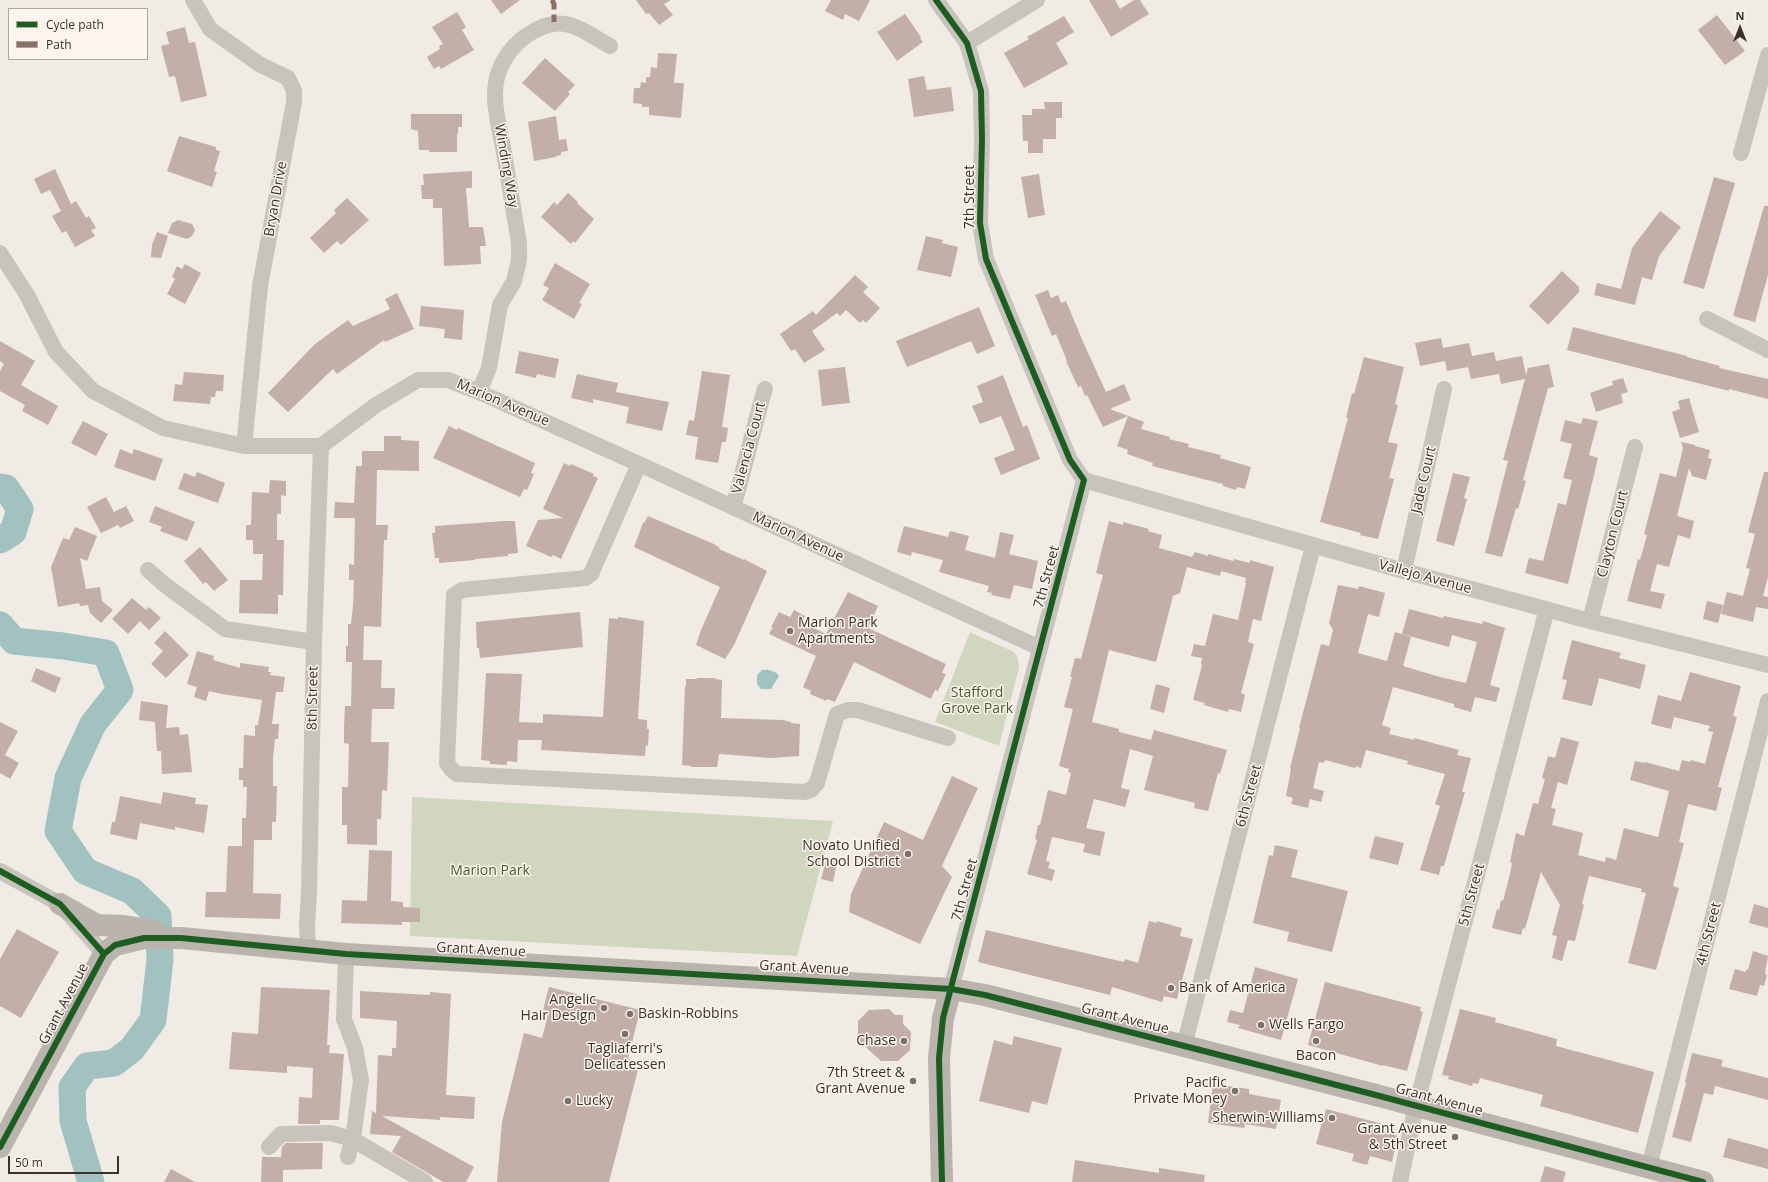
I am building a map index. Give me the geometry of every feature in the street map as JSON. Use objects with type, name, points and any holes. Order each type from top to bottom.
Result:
[{"type":"street","name":"Bryan Drive","points":[[193,0],[210,29],[259,64],[288,78],[294,91],[294,102],[260,286],[244,446]]},
{"type":"street","name":"7th Street","points":[[936,0],[967,43],[981,90],[982,139],[980,223],[986,259],[1070,460],[1084,480],[943,1018],[939,1058],[942,1182]]},
{"type":"street","points":[[967,43],[1038,0]]},
{"type":"street","name":"Winding Way","points":[[479,392],[489,368],[500,305],[514,281],[519,260],[519,243],[495,104],[497,78],[506,56],[519,41],[536,29],[554,22],[573,26],[610,46]]},
{"type":"street","points":[[1741,153],[1768,55]]},
{"type":"street","points":[[0,253],[27,295],[56,352],[93,391],[163,428],[244,446],[321,446]]},
{"type":"street","points":[[1707,319],[1768,350]]},
{"type":"street","name":"Marion Avenue","points":[[321,446],[376,405],[418,380],[448,380],[479,392],[639,464],[1040,648]]},
{"type":"street","name":"Valencia Court","points":[[733,507],[746,462],[750,438],[765,389]]},
{"type":"street","name":"Jade Court","points":[[1404,571],[1444,389]]},
{"type":"street","name":"8th Street","points":[[308,949],[307,926],[309,894],[314,642],[321,446]]},
{"type":"street","name":"Clayton Court","points":[[1590,621],[1635,447]]},
{"type":"street","points":[[639,464],[591,574],[585,578],[462,590],[454,595],[447,763],[452,770],[457,774],[804,792],[811,790],[816,783],[837,714],[848,710],[858,710],[948,738]]},
{"type":"street","name":"Vallejo Avenue","points":[[1084,480],[1404,571],[1590,621],[1768,665]]},
{"type":"street","name":"6th Street","points":[[1184,1046],[1313,546]]},
{"type":"street","points":[[148,570],[165,585],[225,629],[314,642]]},
{"type":"street","name":"5th Street","points":[[1400,1182],[1416,1106],[1547,609]]},
{"type":"street","name":"4th Street","points":[[1649,1167],[1768,700]]},
{"type":"street","points":[[0,871],[60,904],[104,954]]},
{"type":"street","name":"Grant Avenue","points":[[60,904],[97,925],[124,926],[149,934],[181,938],[308,949],[346,954],[951,989],[985,995],[1184,1046],[1703,1182]]},
{"type":"street","name":"Grant Avenue","points":[[0,1147],[104,954],[115,946],[126,941],[149,934]]},
{"type":"street","points":[[346,954],[344,1019],[355,1048],[361,1080],[348,1157]]},
{"type":"street","points":[[269,1147],[281,1134],[331,1133],[352,1139],[425,1182]]},
{"type":"green space","name":"Stafford Grove Park","points":[[970,632],[1014,652],[1018,658],[1019,667],[999,746],[935,722]]},
{"type":"green space","name":"Marion Park","points":[[412,797],[833,821],[797,956],[410,936]]},
{"type":"water","points":[[762,670],[772,671],[779,676],[771,689],[761,689],[757,684],[757,675]]},
{"type":"building","points":[[491,0],[520,0],[501,14]]},
{"type":"building","points":[[636,0],[671,0],[664,4],[673,15],[659,25],[649,13],[646,14]]},
{"type":"building","points":[[831,0],[870,0],[859,21],[845,14],[843,20],[825,11]]},
{"type":"building","points":[[1089,0],[1115,0],[1120,9],[1134,0],[1140,0],[1149,14],[1111,37]]},
{"type":"building","points":[[457,12],[466,27],[462,30],[474,50],[441,69],[439,66],[434,69],[427,57],[440,49],[439,46],[443,44],[432,27]]},
{"type":"building","points":[[905,14],[923,42],[897,61],[877,32]]},
{"type":"building","points":[[1717,15],[1745,51],[1725,65],[1698,30]]},
{"type":"building","points":[[1064,16],[1074,32],[1056,43],[1068,64],[1024,88],[1004,53],[1029,39],[1027,37]]},
{"type":"building","points":[[185,27],[189,43],[195,42],[207,96],[181,102],[175,76],[169,77],[161,46],[169,44],[166,32]]},
{"type":"building","points":[[658,53],[677,54],[674,83],[684,83],[681,118],[649,115],[649,107],[642,107],[642,104],[633,103],[634,88],[640,88],[641,82],[646,83],[646,77],[650,77],[651,67],[657,68]]},
{"type":"building","points":[[545,58],[575,85],[568,92],[570,94],[555,111],[522,83]]},
{"type":"building","points":[[924,76],[927,90],[951,87],[954,111],[914,117],[908,79]]},
{"type":"building","points":[[1044,102],[1062,102],[1062,118],[1056,118],[1056,139],[1043,139],[1043,153],[1028,153],[1028,141],[1023,141],[1022,115],[1032,115],[1032,109],[1045,109]]},
{"type":"building","points":[[411,114],[462,114],[462,127],[458,127],[457,134],[457,152],[429,152],[429,150],[419,150],[418,131],[411,129]]},
{"type":"building","points":[[556,116],[559,140],[566,139],[568,151],[561,152],[561,155],[556,157],[534,161],[528,122]]},
{"type":"building","points":[[179,136],[216,147],[216,150],[220,151],[214,171],[217,172],[212,187],[167,171]]},
{"type":"building","points":[[55,169],[71,204],[76,201],[86,218],[89,216],[96,228],[91,230],[95,236],[75,247],[66,231],[62,233],[52,216],[61,211],[50,190],[41,194],[34,179]]},
{"type":"building","points":[[472,171],[472,188],[466,188],[469,227],[483,227],[486,246],[480,246],[481,264],[444,266],[442,208],[433,208],[433,199],[422,199],[421,185],[424,185],[423,174]]},
{"type":"building","points":[[1039,174],[1045,215],[1028,218],[1021,177]]},
{"type":"building","points":[[1714,177],[1735,183],[1704,289],[1683,283]]},
{"type":"building","points":[[568,193],[594,219],[575,243],[573,241],[571,244],[541,217],[554,202],[557,205]]},
{"type":"building","points":[[347,198],[369,220],[341,245],[337,241],[324,253],[310,238],[336,213],[334,210]]},
{"type":"building","points":[[1764,206],[1768,206],[1768,275],[1755,322],[1733,316]]},
{"type":"building","points":[[1660,211],[1681,227],[1659,256],[1652,280],[1642,277],[1635,305],[1594,295],[1597,283],[1621,289],[1632,248]]},
{"type":"building","points":[[178,220],[192,224],[195,230],[192,236],[187,239],[168,233],[172,223]]},
{"type":"building","points":[[157,232],[168,236],[161,258],[151,257],[152,245]]},
{"type":"building","points":[[926,236],[943,240],[942,243],[958,247],[951,277],[917,270]]},
{"type":"building","points":[[555,263],[590,284],[579,303],[582,304],[574,319],[542,300],[549,288],[543,285]]},
{"type":"building","points":[[185,264],[201,273],[185,304],[167,294],[175,279],[172,277],[177,266],[182,269]]},
{"type":"building","points":[[1562,271],[1579,287],[1579,292],[1548,325],[1529,306]]},
{"type":"building","points":[[855,275],[868,287],[863,292],[880,308],[866,323],[863,320],[860,323],[846,310],[840,316],[837,313],[812,331],[825,350],[804,363],[795,349],[791,351],[780,334],[813,311],[816,315]]},
{"type":"building","points":[[1048,290],[1051,298],[1058,295],[1061,303],[1066,301],[1106,392],[1124,384],[1131,400],[1110,409],[1144,422],[1141,429],[1170,437],[1169,439],[1189,444],[1188,447],[1221,455],[1220,458],[1251,467],[1245,489],[1237,487],[1236,490],[1223,486],[1223,484],[1152,466],[1153,463],[1127,454],[1128,450],[1117,446],[1128,416],[1103,427],[1087,395],[1085,396],[1081,386],[1078,387],[1056,334],[1052,336],[1035,295]]},
{"type":"building","points":[[397,293],[414,329],[385,342],[384,340],[337,374],[333,369],[288,412],[268,393],[315,344],[348,320],[353,326],[390,309],[385,299]]},
{"type":"building","points":[[421,306],[464,310],[462,340],[444,338],[445,329],[419,326]]},
{"type":"building","points":[[979,307],[995,346],[977,354],[971,341],[907,367],[896,341]]},
{"type":"building","points":[[1573,327],[1687,356],[1720,366],[1719,368],[1768,379],[1768,399],[1729,389],[1729,391],[1567,350]]},
{"type":"building","points":[[1441,338],[1443,348],[1469,343],[1472,356],[1494,352],[1496,361],[1522,356],[1526,375],[1528,368],[1549,364],[1554,387],[1548,388],[1523,480],[1526,481],[1518,509],[1516,508],[1502,557],[1485,553],[1508,461],[1503,460],[1525,379],[1501,384],[1499,374],[1471,379],[1468,367],[1447,371],[1445,361],[1420,366],[1415,343]]},
{"type":"building","points":[[0,341],[35,361],[21,385],[58,406],[48,425],[22,411],[25,405],[0,391],[0,371],[4,364],[0,361]]},
{"type":"building","points":[[519,351],[559,359],[555,378],[537,374],[536,378],[515,373]]},
{"type":"building","points":[[1364,357],[1404,367],[1395,404],[1398,405],[1388,442],[1398,444],[1389,478],[1394,479],[1378,539],[1360,535],[1361,533],[1320,522],[1348,418],[1346,418],[1352,393],[1354,394]]},
{"type":"building","points":[[845,367],[850,403],[822,406],[818,370]]},
{"type":"building","points":[[702,371],[730,375],[722,427],[728,428],[726,442],[722,442],[718,463],[695,459],[698,437],[686,435],[689,420],[694,421]]},
{"type":"building","points":[[184,372],[224,375],[223,391],[216,391],[215,397],[211,397],[210,404],[173,401],[175,384],[182,385]]},
{"type":"building","points":[[577,374],[618,383],[616,392],[669,402],[662,431],[626,423],[629,407],[593,399],[593,403],[571,398]]},
{"type":"building","points":[[1003,375],[1023,427],[1027,425],[1040,459],[1001,475],[994,458],[1015,450],[1001,416],[980,424],[972,406],[983,402],[977,386]]},
{"type":"building","points":[[1623,378],[1628,392],[1621,394],[1623,403],[1596,412],[1590,393],[1613,385],[1612,381]]},
{"type":"building","points":[[1689,398],[1699,432],[1680,438],[1672,412],[1680,409],[1678,401]]},
{"type":"building","points":[[1583,418],[1598,421],[1589,455],[1598,458],[1568,584],[1525,573],[1529,558],[1543,561],[1558,503],[1566,505],[1572,480],[1563,478],[1572,444],[1560,441],[1565,420],[1581,424]]},
{"type":"building","points":[[83,421],[108,434],[96,456],[71,443]]},
{"type":"building","points":[[449,426],[457,430],[458,428],[535,463],[531,473],[534,474],[527,490],[524,489],[520,497],[433,458]]},
{"type":"building","points":[[384,436],[401,436],[401,440],[419,441],[419,471],[377,470],[376,525],[388,525],[387,540],[384,540],[381,627],[364,626],[363,660],[382,660],[381,688],[395,688],[394,709],[372,709],[371,742],[389,742],[387,791],[382,790],[381,819],[377,819],[377,845],[347,844],[347,825],[342,825],[342,787],[348,787],[349,744],[344,743],[344,727],[345,706],[351,706],[352,662],[346,662],[346,646],[348,646],[348,624],[351,624],[353,605],[354,580],[349,580],[349,564],[354,565],[355,518],[334,518],[335,502],[354,503],[356,466],[362,466],[362,451],[384,451]]},
{"type":"building","points":[[1681,442],[1710,450],[1708,458],[1712,459],[1706,480],[1692,476],[1689,468],[1677,516],[1694,521],[1690,539],[1678,535],[1669,567],[1657,564],[1650,591],[1665,594],[1661,609],[1627,601],[1638,559],[1640,560],[1647,535],[1644,534],[1660,473],[1676,477],[1683,448]]},
{"type":"building","points":[[120,449],[132,454],[134,449],[163,459],[155,481],[114,467]]},
{"type":"building","points":[[564,463],[570,466],[571,464],[594,474],[593,476],[598,478],[561,559],[553,555],[551,557],[526,546],[538,520],[563,518],[543,509]]},
{"type":"building","points":[[197,472],[225,483],[218,503],[178,489],[184,473],[195,477]]},
{"type":"building","points":[[1764,472],[1768,472],[1768,577],[1763,596],[1768,597],[1768,609],[1756,607],[1753,622],[1721,614],[1727,592],[1743,596],[1750,569],[1746,568],[1755,534],[1748,532]]},
{"type":"building","points":[[1453,473],[1470,477],[1464,498],[1467,499],[1454,546],[1436,541]]},
{"type":"building","points":[[270,480],[286,481],[286,496],[281,495],[281,514],[277,514],[277,540],[284,540],[283,595],[278,595],[278,614],[239,613],[240,580],[262,580],[263,554],[253,554],[253,540],[246,540],[246,525],[251,525],[252,492],[269,493]]},
{"type":"building","points":[[106,497],[114,512],[126,506],[134,521],[120,528],[118,525],[101,533],[87,507]]},
{"type":"building","points":[[155,506],[195,522],[187,541],[160,531],[162,527],[149,522]]},
{"type":"building","points":[[648,516],[714,544],[720,548],[719,549],[744,559],[767,571],[734,645],[725,659],[696,645],[720,587],[634,547],[643,523]]},
{"type":"building","points":[[515,521],[518,553],[508,554],[508,556],[439,563],[439,558],[435,558],[432,533],[435,533],[435,526]]},
{"type":"building","points":[[1109,521],[1123,525],[1123,522],[1149,529],[1148,531],[1162,535],[1159,548],[1192,557],[1195,552],[1233,561],[1234,559],[1250,563],[1250,560],[1274,567],[1261,621],[1253,619],[1248,642],[1254,644],[1241,693],[1245,695],[1241,712],[1229,709],[1228,712],[1193,700],[1202,665],[1202,658],[1191,656],[1194,644],[1205,646],[1213,614],[1238,620],[1246,578],[1221,571],[1220,576],[1187,567],[1180,593],[1173,596],[1156,662],[1109,650],[1092,722],[1119,729],[1119,732],[1151,740],[1154,730],[1227,750],[1220,774],[1218,773],[1208,811],[1194,808],[1195,803],[1144,790],[1153,756],[1130,749],[1121,788],[1130,790],[1125,807],[1094,799],[1086,828],[1105,832],[1100,856],[1083,852],[1085,844],[1052,837],[1046,861],[1050,862],[1048,868],[1055,870],[1052,881],[1027,874],[1037,840],[1035,839],[1038,825],[1040,825],[1048,790],[1066,795],[1071,773],[1068,772],[1069,769],[1059,766],[1073,709],[1064,707],[1072,677],[1070,677],[1075,658],[1081,659],[1103,575],[1096,573]]},
{"type":"building","points":[[904,526],[948,537],[950,531],[969,536],[965,550],[995,558],[1000,532],[1014,535],[1009,554],[1038,561],[1032,589],[1014,585],[1010,599],[991,595],[992,593],[987,592],[989,586],[939,572],[943,560],[912,552],[911,556],[897,552]]},
{"type":"building","points":[[75,527],[97,536],[87,561],[80,558],[86,589],[100,587],[102,601],[113,610],[101,623],[90,613],[88,605],[80,606],[79,603],[58,607],[51,567],[63,538],[69,540]]},
{"type":"building","points":[[200,547],[228,580],[214,591],[206,582],[203,584],[184,561]]},
{"type":"building","points":[[1338,585],[1358,589],[1359,586],[1385,593],[1379,617],[1368,614],[1358,653],[1387,661],[1395,632],[1411,637],[1403,666],[1440,677],[1466,683],[1477,642],[1452,635],[1449,647],[1402,634],[1409,609],[1443,618],[1444,616],[1482,624],[1483,621],[1505,628],[1490,685],[1500,688],[1496,702],[1475,697],[1471,712],[1454,707],[1454,704],[1393,687],[1382,725],[1391,728],[1389,734],[1414,740],[1414,738],[1459,750],[1457,755],[1471,758],[1462,792],[1465,792],[1444,866],[1441,866],[1439,875],[1420,870],[1440,806],[1435,804],[1445,774],[1407,764],[1408,761],[1366,750],[1361,768],[1356,766],[1355,768],[1325,760],[1324,763],[1319,762],[1313,788],[1324,791],[1321,802],[1310,799],[1308,808],[1291,804],[1293,798],[1286,796],[1290,768],[1299,728],[1321,644],[1329,646],[1333,630],[1329,623]]},
{"type":"building","points":[[848,592],[878,606],[868,628],[946,664],[942,673],[946,674],[938,691],[935,690],[931,699],[854,662],[835,702],[827,699],[826,701],[810,694],[811,691],[803,687],[816,656],[769,634],[773,627],[771,627],[779,612],[790,617],[794,610],[805,616],[802,622],[826,634]]},
{"type":"building","points":[[132,598],[146,610],[149,607],[161,618],[149,630],[140,621],[128,634],[112,619]]},
{"type":"building","points":[[1707,601],[1723,605],[1718,623],[1703,619]]},
{"type":"building","points":[[580,612],[583,647],[480,658],[479,648],[477,648],[476,622]]},
{"type":"building","points":[[618,617],[644,621],[638,719],[647,720],[647,729],[649,729],[648,746],[646,745],[645,756],[541,750],[542,740],[518,740],[517,762],[507,761],[507,765],[490,764],[490,761],[481,760],[486,673],[522,674],[519,722],[543,723],[543,714],[603,717],[609,618],[618,619]]},
{"type":"building","points":[[165,631],[189,655],[166,678],[151,664],[163,651],[154,643]]},
{"type":"building","points":[[1572,640],[1621,653],[1619,658],[1646,665],[1640,689],[1599,678],[1592,706],[1562,699],[1567,680],[1562,679]]},
{"type":"building","points":[[197,651],[214,656],[213,660],[240,668],[240,663],[269,667],[268,672],[271,672],[270,675],[285,677],[283,692],[276,692],[272,724],[279,724],[278,739],[275,739],[273,758],[273,786],[277,786],[276,822],[272,822],[272,840],[254,840],[253,893],[281,894],[280,919],[205,917],[206,892],[226,892],[228,846],[242,846],[242,818],[246,818],[247,787],[243,787],[243,780],[239,780],[239,768],[243,768],[244,735],[255,736],[255,725],[258,725],[262,700],[209,691],[206,701],[194,697],[197,687],[187,684]]},
{"type":"building","points":[[36,668],[61,678],[55,693],[31,681]]},
{"type":"building","points":[[1690,672],[1741,686],[1733,716],[1737,717],[1718,787],[1722,788],[1716,811],[1688,804],[1679,842],[1684,843],[1673,886],[1679,888],[1656,970],[1628,963],[1646,893],[1641,892],[1642,889],[1589,876],[1582,904],[1584,905],[1575,941],[1568,940],[1562,961],[1552,958],[1557,936],[1552,935],[1560,905],[1541,872],[1525,929],[1523,928],[1521,935],[1492,928],[1497,909],[1499,910],[1501,900],[1503,901],[1510,874],[1512,863],[1510,862],[1516,833],[1524,836],[1533,803],[1538,804],[1545,779],[1542,778],[1548,756],[1555,758],[1561,737],[1579,742],[1567,785],[1558,782],[1551,808],[1556,809],[1552,825],[1583,833],[1578,855],[1605,862],[1606,857],[1616,860],[1624,828],[1658,837],[1669,791],[1630,780],[1635,761],[1645,762],[1679,771],[1682,760],[1690,762],[1691,760],[1705,764],[1713,732],[1708,731],[1710,726],[1674,717],[1671,729],[1651,724],[1658,695],[1681,701]]},
{"type":"building","points":[[716,678],[715,679],[722,680],[721,718],[783,720],[800,724],[799,756],[771,758],[719,754],[717,767],[691,767],[682,765],[686,679]]},
{"type":"building","points":[[1156,684],[1170,688],[1164,713],[1150,709]]},
{"type":"building","points":[[141,701],[168,705],[166,728],[179,727],[180,735],[188,734],[192,772],[162,774],[161,751],[157,751],[155,722],[139,720]]},
{"type":"building","points":[[0,722],[18,731],[5,755],[19,763],[10,779],[0,773]]},
{"type":"building","name":"Novato Unified School District","points":[[952,776],[978,788],[942,866],[952,877],[920,944],[849,912],[851,894],[884,822],[923,840]]},
{"type":"building","points":[[163,792],[196,798],[195,804],[208,805],[204,833],[175,827],[175,830],[140,823],[137,840],[110,834],[112,822],[115,822],[120,796],[161,804]]},
{"type":"building","points":[[1375,836],[1404,843],[1398,865],[1369,858]]},
{"type":"building","points":[[1275,845],[1298,850],[1291,877],[1348,891],[1332,952],[1287,941],[1289,932],[1253,923],[1269,855],[1273,856]]},
{"type":"building","points":[[369,850],[392,851],[391,901],[403,902],[403,907],[420,908],[420,922],[402,922],[402,925],[341,923],[342,900],[367,901]]},
{"type":"building","points":[[826,860],[837,863],[833,882],[821,879]]},
{"type":"building","points":[[1754,904],[1768,908],[1768,928],[1749,923]]},
{"type":"building","points":[[1149,921],[1157,923],[1157,921],[1182,928],[1180,936],[1193,939],[1177,999],[1164,996],[1162,1002],[1112,987],[1110,995],[978,962],[986,930],[1124,962],[1125,959],[1138,963]]},
{"type":"building","points":[[17,929],[59,952],[21,1018],[0,1006],[0,959]]},
{"type":"building","points":[[1753,951],[1768,956],[1765,974],[1767,975],[1764,986],[1760,985],[1757,996],[1729,989],[1735,969],[1746,972],[1746,969],[1748,970]]},
{"type":"building","points":[[1255,967],[1298,979],[1281,1040],[1238,1028],[1240,1025],[1227,1022],[1230,1010],[1243,1013]]},
{"type":"building","points":[[1325,982],[1421,1007],[1420,1011],[1423,1012],[1407,1071],[1383,1066],[1308,1045]]},
{"type":"building","points":[[261,987],[330,990],[327,1045],[330,1045],[329,1053],[344,1054],[339,1120],[320,1120],[320,1124],[298,1124],[299,1097],[312,1098],[313,1068],[287,1066],[287,1073],[229,1069],[232,1032],[258,1034]]},
{"type":"building","points":[[549,987],[640,1010],[628,1059],[640,1062],[609,1182],[497,1182],[502,1122],[524,1033],[542,1038],[549,1011],[543,1010]]},
{"type":"building","points":[[360,991],[430,995],[430,992],[451,994],[446,1095],[475,1097],[474,1119],[440,1117],[440,1120],[382,1116],[474,1167],[466,1182],[443,1182],[392,1152],[401,1136],[370,1134],[372,1111],[376,1113],[378,1055],[392,1056],[392,1048],[396,1048],[397,1021],[360,1018]]},
{"type":"building","points":[[889,1009],[895,1015],[903,1015],[903,1024],[911,1032],[910,1050],[898,1061],[881,1061],[858,1040],[858,1021],[869,1010]]},
{"type":"building","points":[[1460,1009],[1496,1018],[1495,1022],[1557,1039],[1556,1046],[1654,1072],[1638,1133],[1540,1106],[1543,1095],[1480,1078],[1478,1084],[1473,1083],[1472,1086],[1448,1079],[1449,1076],[1442,1075]]},
{"type":"building","points":[[1014,1036],[1062,1048],[1047,1105],[1032,1101],[1029,1113],[979,1101],[994,1040],[1012,1045]]},
{"type":"building","points":[[1692,1053],[1723,1060],[1721,1066],[1768,1078],[1768,1100],[1715,1086],[1713,1095],[1704,1093],[1691,1142],[1672,1137]]},
{"type":"building","points":[[1213,1084],[1249,1089],[1249,1094],[1281,1100],[1276,1129],[1245,1124],[1244,1128],[1208,1123]]},
{"type":"building","points":[[1326,1109],[1383,1124],[1380,1131],[1398,1136],[1392,1162],[1370,1156],[1367,1165],[1352,1161],[1354,1154],[1316,1144]]},
{"type":"building","points":[[1728,1138],[1768,1149],[1768,1169],[1723,1157]]},
{"type":"building","points":[[286,1143],[323,1143],[322,1169],[283,1170],[283,1182],[261,1182],[262,1157],[281,1157],[282,1147]]},
{"type":"building","points":[[1075,1160],[1159,1173],[1159,1168],[1205,1175],[1204,1182],[1072,1182]]},
{"type":"building","points":[[1545,1166],[1566,1172],[1563,1182],[1540,1182]]},
{"type":"building","points":[[171,1169],[195,1182],[164,1182]]},
{"type":"waterway","points":[[0,487],[6,488],[20,509],[13,532],[0,540]]},
{"type":"waterway","points":[[0,625],[14,641],[63,646],[106,653],[120,690],[93,724],[68,778],[58,831],[85,871],[132,891],[158,916],[160,960],[153,1020],[132,1049],[114,1063],[87,1066],[72,1087],[73,1121],[91,1182]]},
{"type":"marked path","points":[[552,0],[554,4],[554,22]]},
{"type":"cycle path","points":[[936,0],[967,43],[981,91],[982,139],[980,223],[986,259],[1070,460],[1084,480],[943,1018],[939,1058],[942,1182]]},
{"type":"cycle path","points":[[0,871],[60,904],[104,954]]},
{"type":"cycle path","points":[[0,1147],[104,954],[115,945],[144,938],[181,938],[346,954],[951,989],[985,995],[1372,1094],[1703,1182]]},
{"type":"place","name":"Marion Park Apartments","points":[[790,631]]},
{"type":"place","name":"Novato Unified School District","points":[[908,854]]},
{"type":"place","name":"Bank of America","points":[[1171,988]]},
{"type":"place","name":"Angelic Hair Design","points":[[604,1008]]},
{"type":"place","name":"Baskin-Robbins","points":[[630,1014]]},
{"type":"place","name":"Wells Fargo","points":[[1261,1025]]},
{"type":"place","name":"Tagliaferri's Delicatessen","points":[[625,1034]]},
{"type":"place","name":"Chase","points":[[904,1041]]},
{"type":"place","name":"Bacon","points":[[1316,1041]]},
{"type":"place","name":"7th Street & Grant Avenue","points":[[913,1081]]},
{"type":"place","name":"Pacific Private Money","points":[[1235,1091]]},
{"type":"place","name":"Lucky","points":[[568,1101]]},
{"type":"place","name":"Sherwin-Williams","points":[[1332,1118]]},
{"type":"place","name":"Grant Avenue & 5th Street","points":[[1455,1137]]}]
